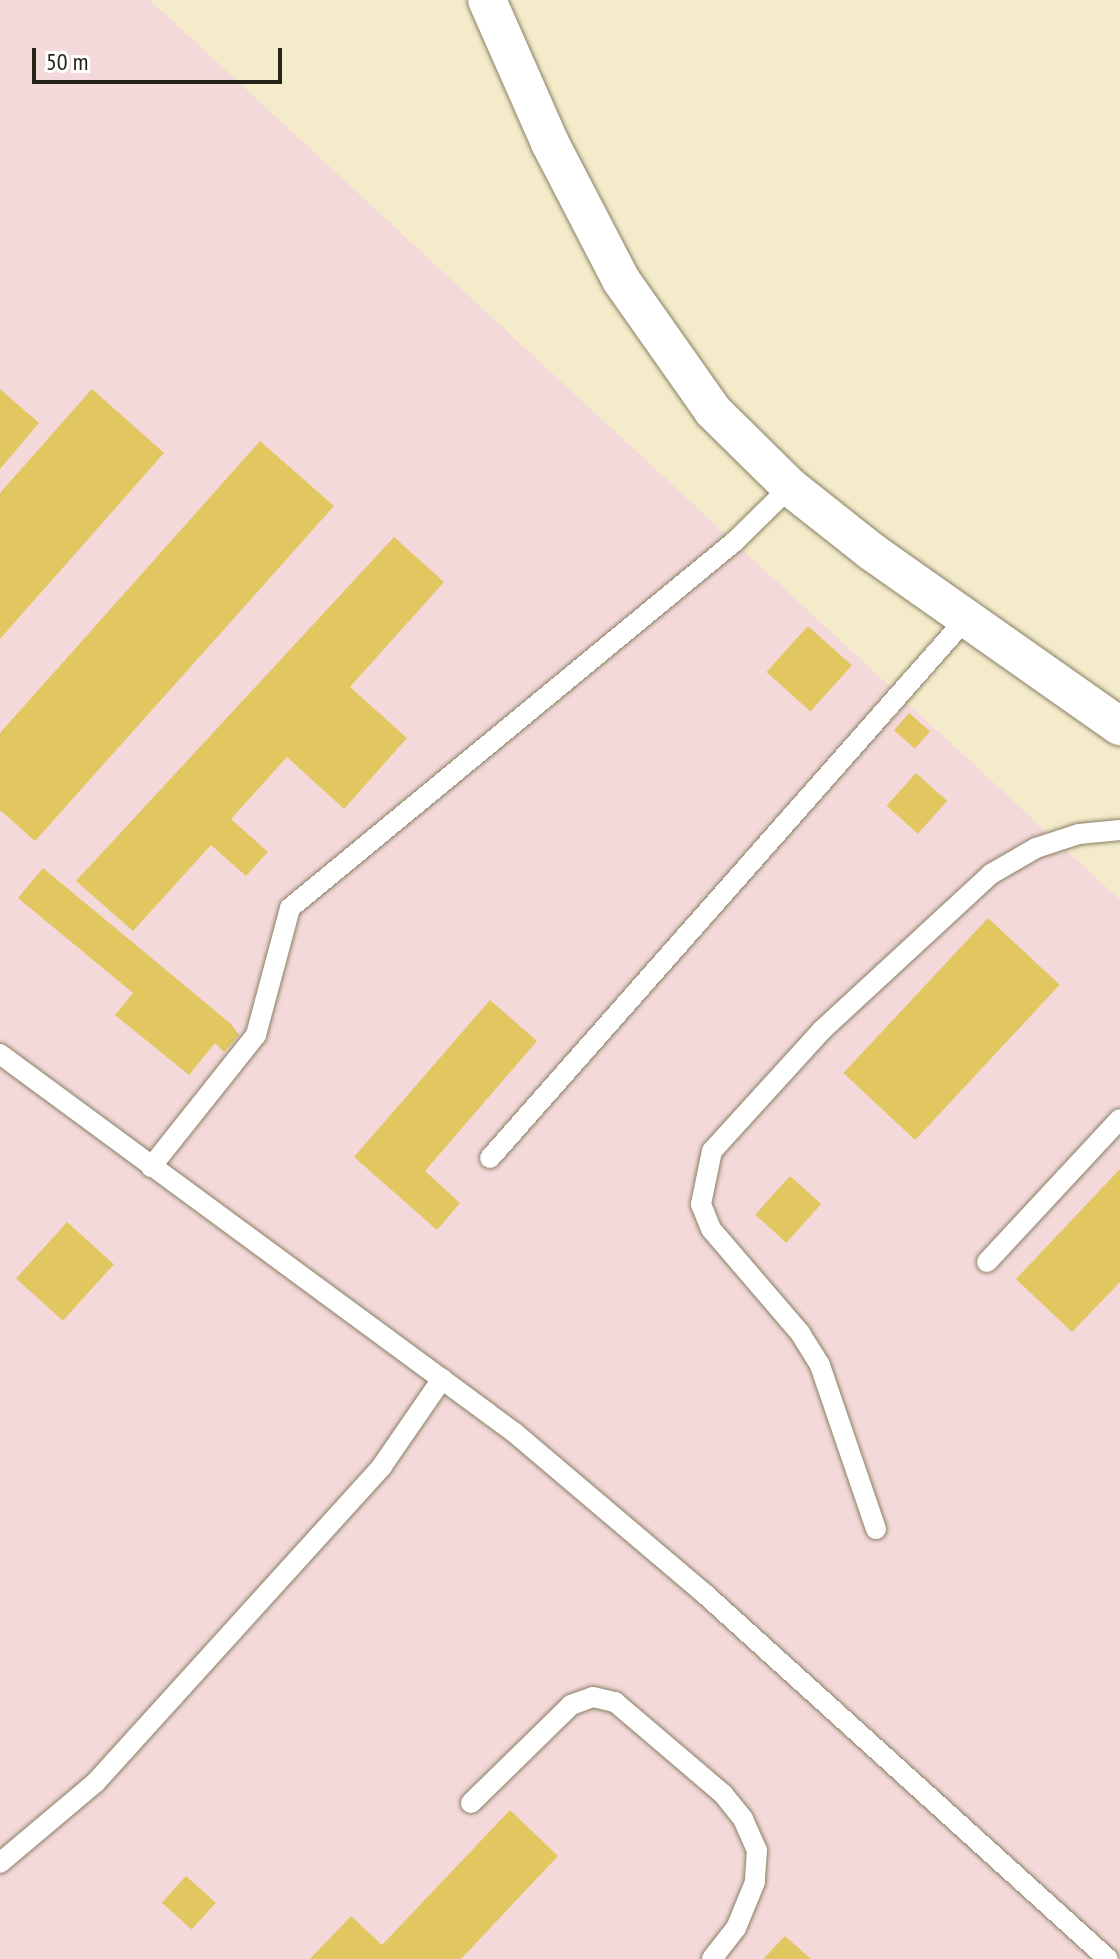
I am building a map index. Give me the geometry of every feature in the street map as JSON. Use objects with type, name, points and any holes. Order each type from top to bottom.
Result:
[{"type":"street","points":[[487,0],[550,143],[621,280],[713,411],[790,487],[965,620],[1120,726]]},
{"type":"lane","points":[[151,1167],[256,1035],[290,908],[722,552],[790,487]]},
{"type":"lane","points":[[490,1158],[965,620]]},
{"type":"lane","points":[[876,1529],[820,1365],[801,1334],[711,1229],[701,1204],[712,1151],[822,1030],[991,874],[1036,848],[1079,834],[1120,830]]},
{"type":"lane","points":[[0,1054],[515,1433],[706,1595],[1108,1959]]},
{"type":"lane","points":[[987,1262],[1120,1119]]},
{"type":"lane","points":[[0,1863],[95,1783],[382,1466],[442,1379]]},
{"type":"lane","points":[[471,1803],[571,1705],[593,1697],[615,1702],[723,1794],[743,1819],[757,1850],[755,1882],[736,1928],[712,1959]]},
{"type":"shaded area","points":[[0,0],[150,0],[1120,900],[1120,1959],[0,1959]]},
{"type":"building","points":[[0,389],[39,423],[0,469]]},
{"type":"building","points":[[92,389],[164,453],[0,639],[0,493]]},
{"type":"building","points":[[260,441],[334,506],[35,841],[0,810],[0,733]]},
{"type":"building","points":[[394,537],[444,582],[350,687],[407,738],[344,809],[287,757],[231,819],[268,852],[246,876],[211,845],[133,931],[76,881]]},
{"type":"building","points":[[808,626],[852,665],[810,712],[767,672]]},
{"type":"building","points":[[909,713],[930,731],[915,749],[894,730]]},
{"type":"building","points":[[916,773],[947,801],[918,834],[887,806]]},
{"type":"building","points":[[43,868],[231,1024],[239,1035],[224,1052],[215,1043],[189,1075],[115,1015],[133,993],[18,898]]},
{"type":"building","points":[[988,918],[1060,985],[915,1140],[843,1073]]},
{"type":"building","points":[[490,1000],[537,1041],[425,1171],[460,1203],[437,1230],[354,1157]]},
{"type":"building","points":[[1120,1169],[1120,1282],[1072,1332],[1016,1279]]},
{"type":"building","points":[[790,1176],[821,1204],[786,1243],[755,1215]]},
{"type":"building","points":[[67,1222],[114,1264],[63,1321],[16,1278]]},
{"type":"building","points":[[510,1810],[558,1856],[461,1959],[310,1959],[351,1916],[382,1945]]},
{"type":"building","points":[[186,1876],[216,1903],[192,1930],[162,1903]]},
{"type":"building","points":[[785,1936],[811,1959],[763,1959]]}]
